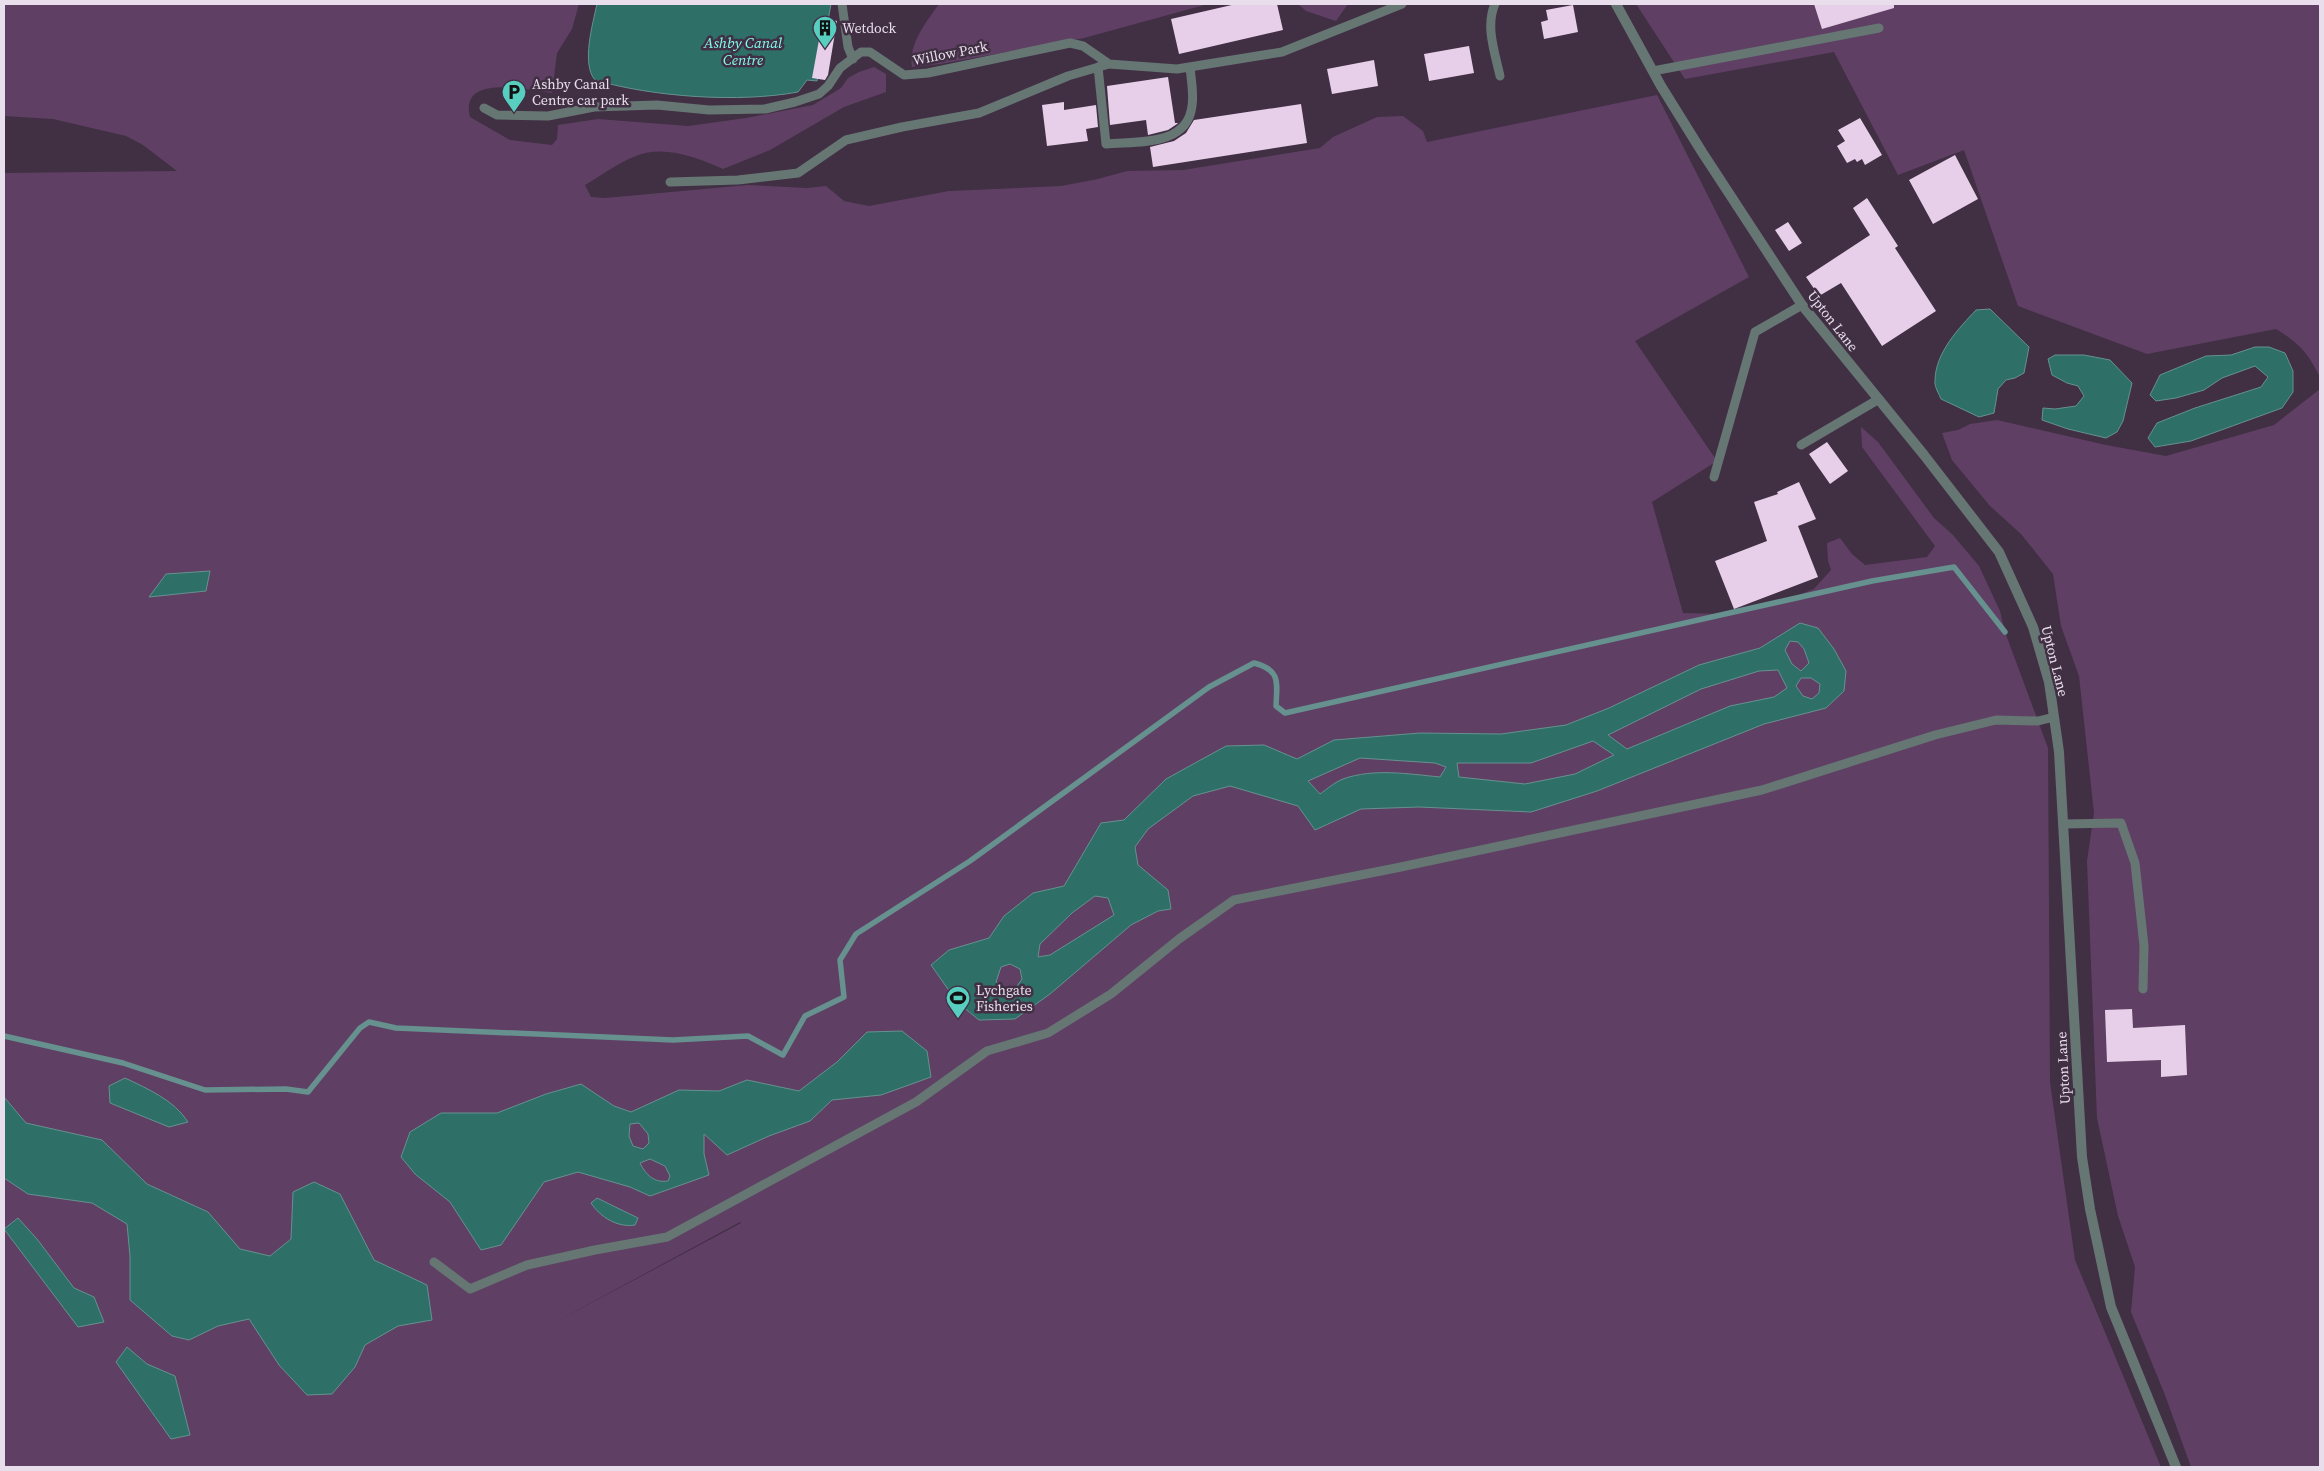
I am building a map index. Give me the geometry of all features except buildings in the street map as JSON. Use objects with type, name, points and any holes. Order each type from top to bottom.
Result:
[{"type":"street","name":"Upton Lane","points":[[1616,4],[1661,86],[1802,305],[1879,399],[1999,552],[2033,626],[2049,682],[2059,752],[2082,1157],[2090,1209],[2112,1307],[2176,1467]]},
{"type":"lane","points":[[484,108],[497,115],[548,116],[594,108],[648,106],[709,110],[764,109],[795,102],[819,94],[828,86],[840,68],[853,58],[848,47],[842,4]]},
{"type":"lane","points":[[670,182],[738,180],[798,172],[846,140],[902,127],[979,113],[1068,76],[1098,67],[1109,64],[1177,69],[1282,52],[1402,4]]},
{"type":"lane","points":[[1494,4],[1490,25],[1500,76]]},
{"type":"lane","points":[[1653,71],[1879,28]]},
{"type":"lane","name":"Willow Park","points":[[853,58],[861,52],[870,52],[904,75],[928,73],[1070,43],[1083,46],[1109,64]]},
{"type":"lane","points":[[1098,67],[1106,144],[1165,138],[1179,132],[1190,116],[1192,106],[1190,67]]},
{"type":"lane","points":[[1714,477],[1755,332],[1802,305]]},
{"type":"lane","points":[[1801,445],[1879,399]]},
{"type":"lane","points":[[434,1262],[470,1289],[527,1265],[667,1237],[916,1102],[987,1051],[1048,1033],[1111,994],[1180,939],[1234,900],[1415,864],[1762,790],[1935,735],[1996,720],[2038,721],[2054,717]]},
{"type":"lane","points":[[2063,824],[2121,823],[2135,863],[2144,946],[2143,988]]},
{"type":"shaded area","points":[[4,4],[579,4],[572,29],[557,53],[552,93],[498,87],[485,89],[475,94],[469,103],[470,117],[510,140],[552,145],[557,139],[558,125],[598,119],[688,126],[746,118],[813,105],[841,88],[848,78],[874,67],[886,74],[886,92],[844,107],[770,150],[723,169],[692,157],[669,152],[658,151],[629,159],[585,185],[591,197],[605,198],[748,185],[807,188],[826,186],[844,201],[869,206],[949,191],[1061,186],[1127,171],[1183,170],[1320,148],[1333,137],[1377,117],[1403,116],[1423,131],[1427,142],[1657,95],[1749,277],[1635,341],[1717,461],[1652,502],[1683,613],[1723,614],[1783,601],[1814,589],[1831,570],[1828,561],[1827,543],[1840,538],[1852,554],[1865,565],[1927,557],[1935,546],[1862,447],[1861,427],[1878,442],[1934,518],[1953,535],[1979,566],[2000,611],[2005,632],[2048,748],[2050,1082],[2075,1260],[2161,1467],[4,1467],[4,173],[177,171],[143,145],[126,136],[53,119],[4,116]],"holes":[[[740,1222],[741,1223],[550,1325]]]},
{"type":"shaded area","points":[[939,4],[1208,4],[1084,38],[940,64],[912,67],[913,50],[916,41],[924,25]]},
{"type":"shaded area","points":[[1298,4],[1348,4],[1336,21],[1306,11]]},
{"type":"shaded area","points":[[1636,4],[2320,4],[2320,377],[2302,349],[2276,329],[2147,354],[2018,306],[1964,150],[1898,175],[1834,52],[1685,79]]},
{"type":"shaded area","points":[[2320,389],[2320,1467],[2191,1467],[2165,1395],[2131,1312],[2135,1267],[2118,1216],[2097,1118],[2087,861],[2094,813],[2079,676],[2061,626],[2053,574],[2021,534],[1990,506],[1952,460],[1942,433],[1958,430],[1970,424],[1997,420],[2106,445],[2166,456],[2274,425]]},
{"type":"water","name":"Ashby Canal Centre","points":[[597,4],[831,4],[817,81],[807,80],[798,92],[723,98],[643,91],[595,80],[591,73],[588,54]]},
{"type":"water","points":[[1990,309],[2029,347],[2024,373],[2006,380],[1998,389],[1994,413],[1979,417],[1941,399],[1935,383],[1936,371],[1943,351],[1976,310]]},
{"type":"water","points":[[2255,347],[2269,347],[2285,353],[2293,371],[2293,392],[2282,408],[2191,441],[2155,447],[2148,438],[2157,423],[2195,408],[2261,387],[2268,377],[2255,366],[2222,378],[2204,390],[2176,398],[2156,401],[2150,395],[2160,375],[2206,356],[2231,355]]},
{"type":"water","points":[[2055,355],[2084,355],[2110,360],[2132,383],[2123,421],[2117,432],[2106,438],[2068,429],[2042,420],[2043,408],[2055,409],[2076,406],[2084,396],[2078,386],[2067,383],[2052,375],[2048,359]]},
{"type":"water","points":[[210,571],[206,591],[149,597],[166,574]]},
{"type":"water","points":[[1800,623],[1818,628],[1834,649],[1846,671],[1844,691],[1826,708],[1764,724],[1597,791],[1531,812],[1419,807],[1361,809],[1315,830],[1298,806],[1230,786],[1193,796],[1148,829],[1135,847],[1138,865],[1168,890],[1171,909],[1158,911],[1131,925],[1050,994],[1015,1019],[979,1020],[957,1002],[931,965],[949,950],[989,938],[1004,916],[1033,893],[1064,886],[1101,823],[1124,820],[1166,779],[1226,746],[1264,745],[1297,759],[1334,740],[1420,733],[1501,734],[1566,725],[1609,708],[1699,665],[1760,648]],"holes":[[[1790,641],[1798,642],[1804,649],[1809,663],[1801,671],[1792,664],[1785,650]],[[1778,670],[1787,688],[1774,697],[1730,706],[1627,749],[1608,735],[1701,689],[1759,671]],[[1801,678],[1811,678],[1820,684],[1819,693],[1812,699],[1803,696],[1796,686]],[[1593,741],[1614,755],[1575,774],[1525,784],[1459,777],[1457,763],[1531,763]],[[1360,758],[1435,763],[1446,767],[1440,777],[1404,773],[1379,773],[1355,776],[1340,780],[1320,794],[1308,781]],[[1095,896],[1108,898],[1114,915],[1050,955],[1038,957],[1040,944],[1072,913]],[[1010,964],[1020,969],[1022,979],[1015,989],[1006,988],[996,982],[1001,967]]]},
{"type":"water","points":[[902,1031],[927,1051],[931,1077],[881,1095],[832,1100],[810,1121],[769,1136],[727,1155],[704,1134],[704,1154],[709,1175],[650,1196],[630,1187],[578,1172],[544,1182],[501,1245],[481,1250],[450,1202],[415,1174],[401,1157],[410,1132],[441,1113],[497,1113],[546,1094],[581,1084],[614,1106],[631,1112],[679,1090],[719,1091],[747,1080],[799,1091],[837,1062],[867,1032]],"holes":[[[639,1123],[648,1134],[649,1143],[643,1149],[633,1146],[629,1136],[630,1124]],[[650,1159],[665,1166],[670,1176],[668,1181],[659,1181],[645,1171],[640,1163]]]},
{"type":"water","points":[[125,1078],[168,1101],[188,1122],[169,1127],[110,1103],[109,1086]]},
{"type":"water","points":[[4,1097],[26,1123],[102,1140],[147,1184],[208,1212],[240,1249],[270,1256],[291,1239],[293,1192],[314,1182],[340,1194],[374,1260],[427,1285],[432,1320],[398,1326],[365,1345],[355,1367],[332,1394],[307,1395],[279,1365],[249,1319],[218,1326],[189,1340],[172,1336],[130,1300],[130,1256],[127,1224],[92,1203],[28,1194],[4,1178]]},
{"type":"water","points":[[597,1198],[638,1218],[635,1225],[622,1225],[604,1217],[591,1203]]},
{"type":"water","points":[[18,1218],[37,1239],[74,1288],[94,1297],[104,1322],[78,1327],[4,1229]]},
{"type":"water","points":[[127,1347],[147,1364],[175,1376],[190,1435],[171,1439],[116,1362]]},
{"type":"waterway","points":[[4,1036],[123,1063],[205,1090],[286,1089],[308,1092],[360,1028],[369,1022],[396,1028],[673,1040],[748,1036],[783,1055],[805,1016],[844,997],[840,960],[856,934],[970,861],[1209,687],[1254,663],[1269,669],[1273,673],[1277,684],[1276,706],[1285,713],[1872,581],[1954,567],[2005,632]]},
{"type":"place","name":"Wetdock","points":[[825,49]]},
{"type":"place","name":"Ashby Canal Centre car park","points":[[514,113]]},
{"type":"place","name":"Lychgate Fisheries","points":[[958,1019]]}]
